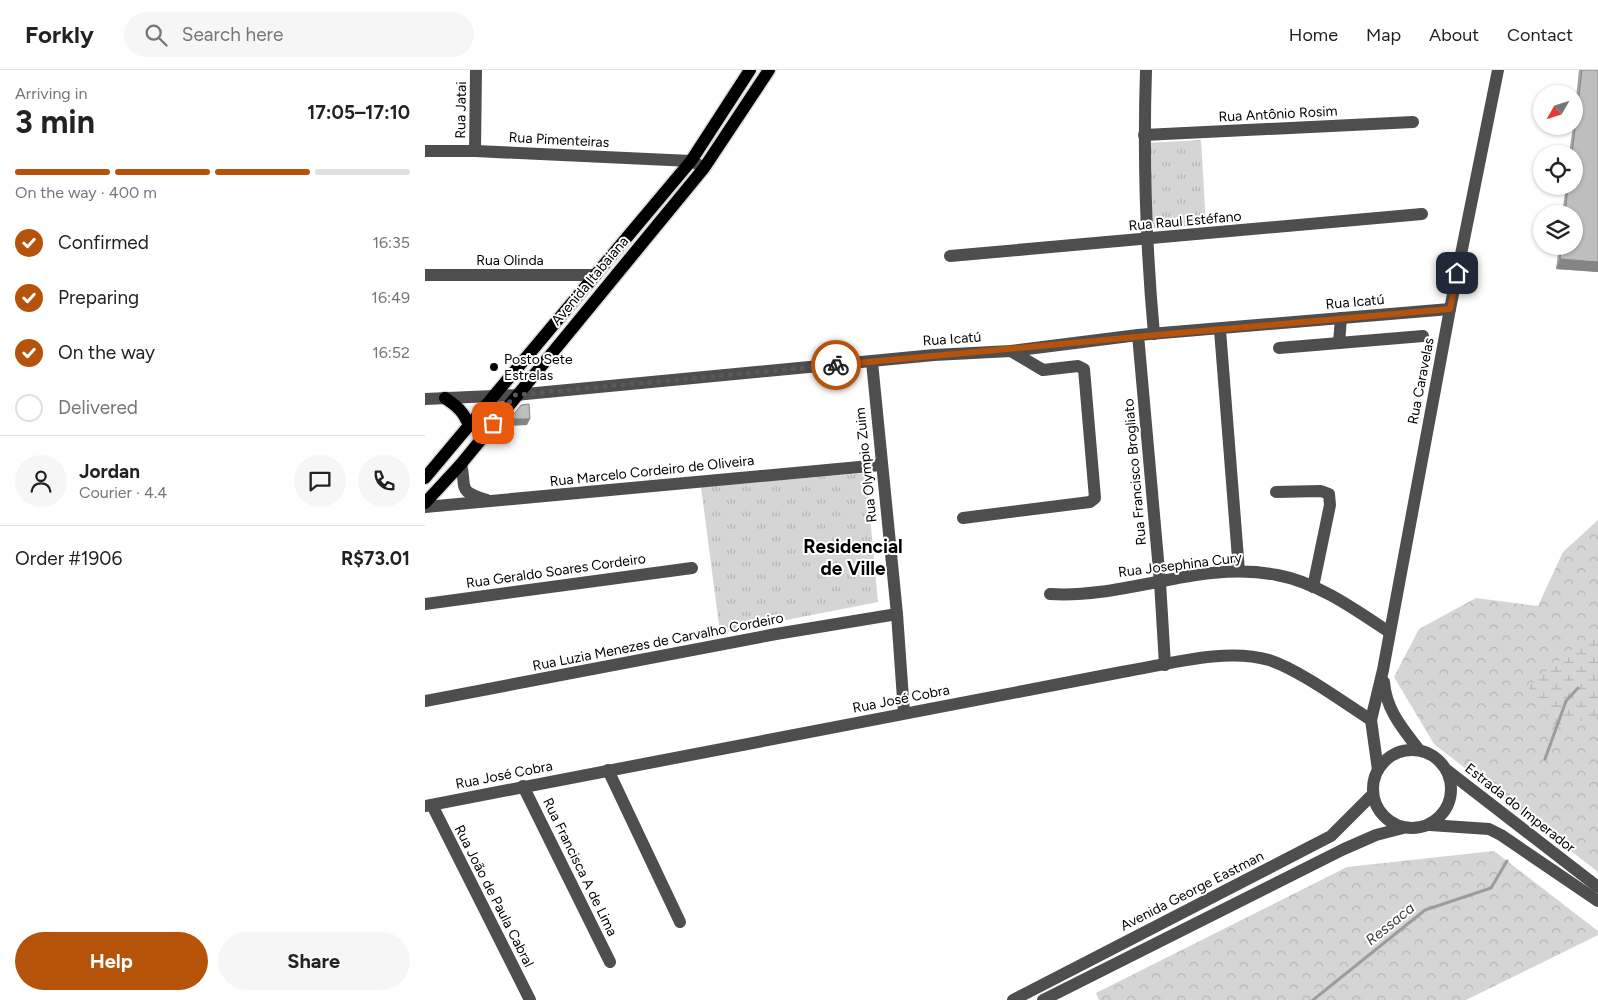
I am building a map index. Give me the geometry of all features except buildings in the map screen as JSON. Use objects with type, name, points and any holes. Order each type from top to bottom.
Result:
[{"type":"main road","name":"Avenida Itabaiana","points":[[425,478],[691,161],[750,70]]},
{"type":"main road","name":"Avenida Itabaiana","points":[[425,505],[461,464],[515,395],[704,168],[769,70]]},
{"type":"main road","points":[[445,398],[458,407],[466,417],[469,426]]},
{"type":"street","name":"Rua Jatai","points":[[475,151],[476,70]]},
{"type":"street","points":[[1146,70],[1144,136],[1146,240],[1154,334]]},
{"type":"street","name":"Rua Caravelas","points":[[1383,670],[1450,309],[1498,70]]},
{"type":"street","name":"Rua Antônio Rosim","points":[[1144,136],[1413,122]]},
{"type":"street","name":"Rua Pimenteiras","points":[[425,151],[475,151],[691,161]]},
{"type":"street","points":[[691,161],[704,168]]},
{"type":"street","name":"Rua Raul Estéfano","points":[[950,256],[1422,214]]},
{"type":"street","name":"Rua Olinda","points":[[425,275],[595,276]]},
{"type":"street","name":"Rua Icatú","points":[[425,399],[515,395],[871,362],[934,354],[1011,351],[1138,335],[1220,330],[1450,309]]},
{"type":"street","points":[[1339,343],[1341,318]]},
{"type":"street","points":[[1220,330],[1239,571]]},
{"type":"street","name":"Rua Francisco Brogliato","points":[[1138,335],[1160,582],[1165,665]]},
{"type":"street","points":[[1279,348],[1423,336]]},
{"type":"street","points":[[963,518],[1090,502],[1095,498],[1085,369],[1078,366],[1043,370],[1011,351]]},
{"type":"street","name":"Rua Olympio Zuim","points":[[871,362],[897,614],[904,713]]},
{"type":"street","points":[[461,464],[462,484],[468,493],[495,502]]},
{"type":"street","name":"Rua Marcelo Cordeiro de Oliveira","points":[[425,505],[495,502],[881,465]]},
{"type":"street","points":[[1276,492],[1321,491],[1329,494],[1330,505],[1313,587]]},
{"type":"street","name":"Rua Geraldo Soares Cordeiro","points":[[425,604],[692,568]]},
{"type":"street","name":"Rua Josephina Cury","points":[[1050,594],[1075,596],[1239,571],[1279,575],[1313,587],[1389,632]]},
{"type":"street","name":"Rua Luzia Menezes de Carvalho Cordeiro","points":[[425,701],[776,634],[897,614]]},
{"type":"street","name":"Rua José Cobra","points":[[429,805],[904,713],[1229,655],[1269,661],[1284,667],[1371,720]]},
{"type":"street","points":[[1378,770],[1371,720],[1383,670]]},
{"type":"street","points":[[1383,670],[1385,697],[1397,721],[1419,750]]},
{"type":"street","points":[[1403,828],[1383,815],[1373,794],[1373,781],[1385,760],[1395,753],[1407,750],[1419,750],[1431,754],[1440,761],[1447,771],[1451,783],[1452,795],[1448,807],[1430,825]]},
{"type":"street","points":[[608,770],[680,922]]},
{"type":"street","name":"Estrada do Imperador","points":[[1447,771],[1598,887]]},
{"type":"street","name":"Rua Francisca A de Lima","points":[[523,786],[609,962]]},
{"type":"street","name":"Avenida George Eastman","points":[[1013,1000],[1331,836],[1373,794]]},
{"type":"street","name":"Rua João de Paula Cabral","points":[[429,805],[530,1000]]},
{"type":"street","points":[[1043,1000],[1344,848],[1376,835],[1403,828],[1412,829],[1430,825],[1489,829],[1501,835],[1598,901]]},
{"type":"green space","points":[[1201,140],[1206,225],[1152,228],[1146,143]]},
{"type":"green space","points":[[866,473],[878,602],[720,633],[701,487]]},
{"type":"green space","points":[[1598,520],[1598,872],[1434,744],[1394,677],[1419,629],[1476,598],[1538,606],[1563,552]]},
{"type":"green space","points":[[1596,634],[1598,636],[1598,716],[1556,728],[1528,687],[1580,643]]},
{"type":"green space","points":[[1494,851],[1598,931],[1598,935],[1466,1000],[1099,1000],[1096,993],[1347,867]]},
{"type":"waterway","name":"Ressaca","points":[[1545,759],[1566,701],[1578,688]]},
{"type":"waterway","name":"Ressaca","points":[[1313,1000],[1425,910],[1491,888],[1507,861]]},
{"type":"way so far","points":[[493,423],[515,395],[836,365]]},
{"type":"place","name":"Posto Sete Estrelas","points":[[494,367]]},
{"type":"district","name":"Residencial de Ville","points":[[853,557]]},
{"type":"route","points":[[836,365],[934,354],[1011,351],[1138,335],[1220,330],[1450,309],[1457,273]]}]
